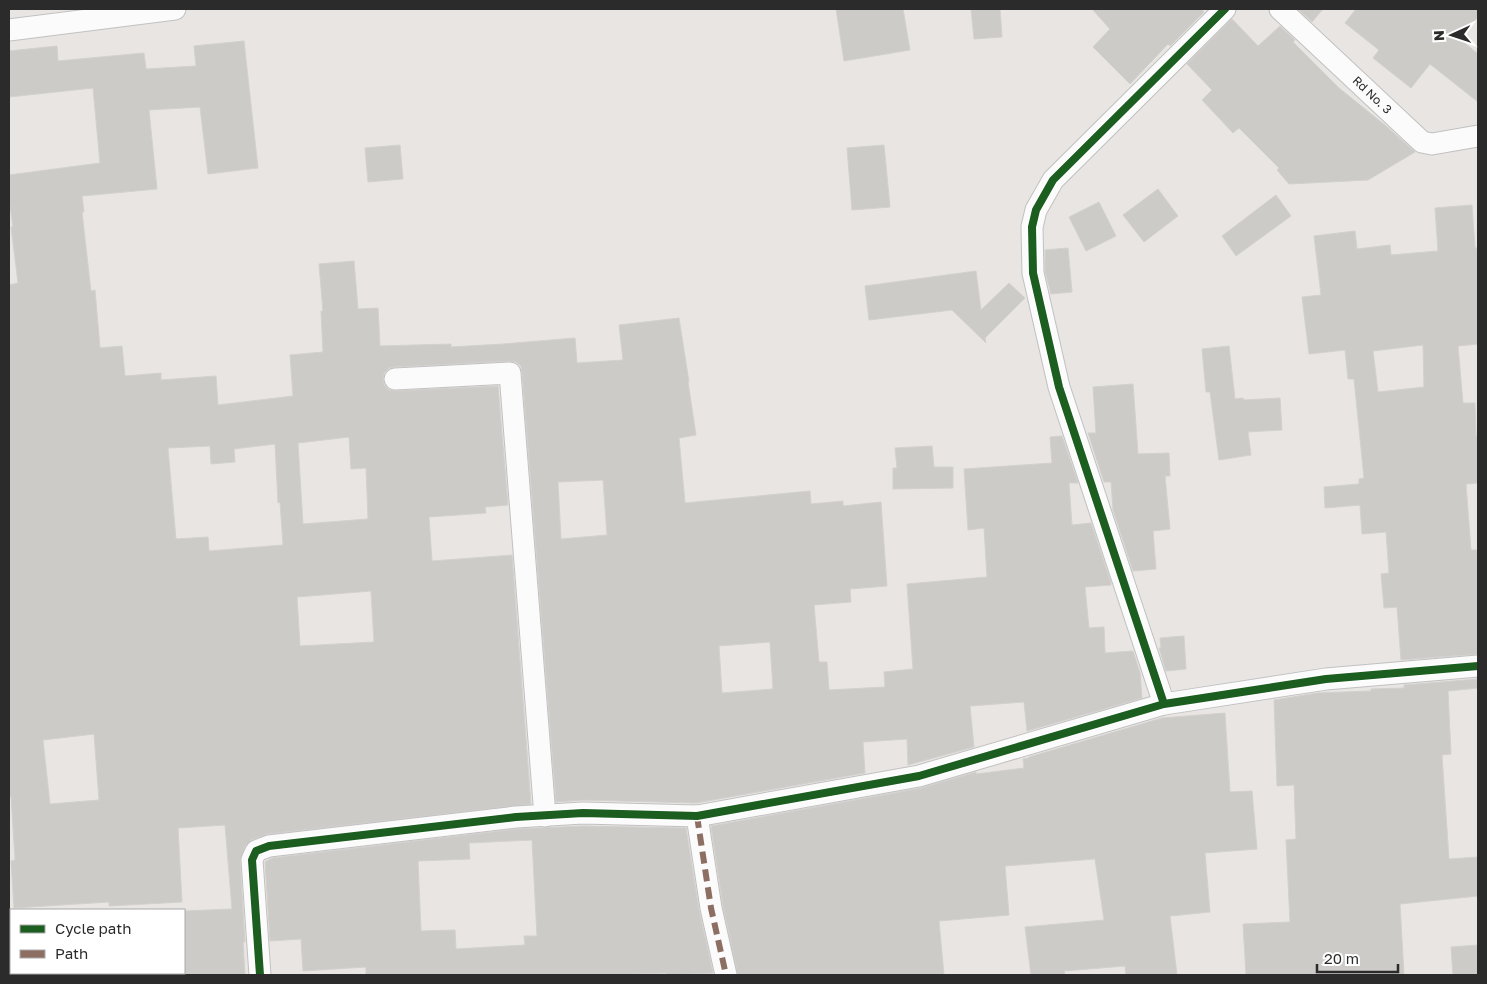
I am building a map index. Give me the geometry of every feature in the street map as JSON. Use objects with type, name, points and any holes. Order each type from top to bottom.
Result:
[{"type":"street","points":[[9,30],[176,9]]},
{"type":"street","points":[[1164,704],[1059,386],[1033,273],[1032,228],[1036,210],[1053,180],[1225,9]]},
{"type":"street","name":"Rd No. 3","points":[[1280,9],[1422,142],[1432,144],[1478,136]]},
{"type":"street","points":[[395,379],[510,373],[545,816]]},
{"type":"street","points":[[260,975],[252,860],[256,851],[269,846],[516,818],[583,813],[697,816],[919,776],[1164,704],[1326,679],[1478,666]]},
{"type":"street","points":[[697,816],[711,908],[726,975]]},
{"type":"building","points":[[836,9],[903,9],[910,50],[844,61]]},
{"type":"building","points":[[971,9],[1000,9],[1002,37],[974,39]]},
{"type":"building","points":[[1092,9],[1201,9],[1204,12],[1170,46],[1168,44],[1130,84],[1093,47],[1110,29]]},
{"type":"building","points":[[1298,9],[1323,9],[1312,22]]},
{"type":"building","points":[[1356,9],[1478,9],[1478,17],[1460,39],[1478,54],[1478,102],[1430,64],[1411,88],[1373,58],[1379,50],[1345,23]]},
{"type":"building","points":[[1232,19],[1258,46],[1280,26],[1295,40],[1293,42],[1339,88],[1415,152],[1368,180],[1289,184],[1277,170],[1279,168],[1239,128],[1233,133],[1202,100],[1212,90],[1187,64]]},
{"type":"building","points":[[244,41],[258,168],[208,174],[200,107],[149,110],[157,189],[82,196],[84,212],[82,212],[91,291],[95,290],[100,348],[122,346],[125,376],[161,373],[161,380],[216,376],[218,405],[293,396],[290,355],[323,352],[321,311],[323,311],[319,264],[354,261],[358,309],[378,308],[380,346],[451,344],[451,347],[575,338],[577,363],[623,360],[619,325],[679,318],[696,435],[679,438],[685,503],[810,491],[811,504],[843,501],[843,506],[881,502],[887,586],[850,589],[851,602],[814,605],[819,662],[827,662],[829,690],[885,687],[884,672],[913,669],[907,584],[987,577],[984,528],[968,530],[964,469],[1052,463],[1050,437],[1062,436],[1078,483],[1069,483],[1072,525],[1091,523],[1111,583],[1111,585],[1085,587],[1089,628],[1104,627],[1105,653],[1133,651],[1140,673],[1142,698],[1027,731],[1024,702],[970,706],[974,747],[908,765],[907,739],[863,742],[865,773],[696,803],[583,800],[556,802],[521,366],[516,362],[509,361],[394,367],[389,368],[384,373],[384,385],[389,390],[498,386],[508,505],[485,507],[486,513],[429,517],[432,561],[512,555],[531,804],[268,834],[251,840],[245,846],[240,861],[245,975],[184,975],[185,911],[232,909],[225,825],[178,828],[182,902],[109,906],[109,902],[14,908],[11,861],[15,860],[11,796],[9,797],[9,285],[18,283],[11,227],[13,227],[9,198],[9,175],[100,163],[93,88],[9,97],[9,51],[57,46],[58,61],[144,53],[146,69],[196,66],[194,46]],"holes":[[[349,437],[351,469],[366,468],[368,519],[303,524],[298,443]],[[275,444],[278,503],[280,502],[283,545],[209,551],[208,537],[176,539],[168,448],[210,446],[211,464],[235,462],[234,449]],[[603,480],[607,535],[561,539],[558,482]],[[371,591],[374,642],[300,646],[297,597]],[[770,642],[773,689],[722,693],[719,646]],[[94,734],[99,800],[50,804],[43,740]]]},
{"type":"building","points":[[400,145],[403,179],[368,182],[365,148]]},
{"type":"building","points":[[884,145],[890,207],[852,210],[847,148]]},
{"type":"building","points":[[1158,189],[1178,216],[1144,242],[1123,215]]},
{"type":"building","points":[[1276,195],[1291,216],[1236,256],[1222,236]]},
{"type":"building","points":[[1099,202],[1116,236],[1086,251],[1069,217]]},
{"type":"building","points":[[1472,205],[1475,248],[1477,248],[1478,344],[1458,346],[1463,403],[1475,403],[1476,436],[1478,436],[1478,483],[1466,484],[1471,550],[1478,550],[1478,654],[1401,660],[1397,607],[1384,608],[1381,574],[1389,573],[1386,532],[1362,534],[1360,505],[1325,508],[1324,487],[1359,484],[1359,479],[1364,478],[1354,379],[1348,379],[1345,350],[1309,354],[1302,297],[1321,295],[1314,236],[1355,231],[1357,249],[1390,245],[1391,255],[1438,251],[1435,208]],"holes":[[[1423,345],[1424,387],[1378,392],[1373,351]]]},
{"type":"building","points":[[1068,248],[1072,292],[1051,294],[1045,271],[1045,250]]},
{"type":"building","points":[[976,271],[981,310],[1009,283],[1025,298],[985,338],[986,343],[952,310],[869,320],[865,286]]},
{"type":"building","points":[[1229,346],[1235,399],[1280,398],[1282,430],[1248,432],[1251,455],[1219,460],[1210,392],[1206,392],[1202,349]]},
{"type":"building","points":[[1133,384],[1138,454],[1169,453],[1170,476],[1165,476],[1170,529],[1153,531],[1156,569],[1133,571],[1113,510],[1111,482],[1104,482],[1088,433],[1096,433],[1093,387]]},
{"type":"building","points":[[932,446],[934,467],[953,467],[953,488],[893,489],[893,468],[897,468],[895,448]]},
{"type":"building","points":[[1184,636],[1186,669],[1166,671],[1159,648],[1161,648],[1160,638]]},
{"type":"building","points":[[1478,679],[1478,688],[1448,691],[1451,754],[1442,755],[1449,859],[1478,857],[1478,896],[1400,904],[1404,975],[1246,975],[1243,924],[1290,922],[1286,840],[1296,839],[1294,785],[1277,786],[1274,700],[1317,693],[1371,691],[1371,689],[1404,688],[1404,685]]},
{"type":"building","points":[[1225,713],[1230,792],[1252,791],[1257,849],[1205,853],[1210,912],[1170,916],[1177,975],[1126,975],[1125,966],[1064,971],[1065,975],[1031,975],[1025,927],[1104,920],[1095,859],[1005,866],[1009,915],[939,921],[944,975],[738,975],[723,906],[711,826],[921,788],[976,772],[976,774],[1024,768],[1023,759],[1162,718]]},
{"type":"building","points":[[583,826],[686,828],[699,910],[713,973],[666,975],[666,973],[613,975],[366,975],[366,967],[303,971],[301,939],[270,941],[265,862],[272,858],[517,829]],"holes":[[[532,840],[537,936],[524,936],[525,945],[456,949],[455,930],[421,931],[418,861],[470,859],[469,843]]]},
{"type":"building","points":[[1478,945],[1478,975],[1453,975],[1451,947]]},
{"type":"marked path","points":[[697,816],[711,908],[726,975]]},
{"type":"cycle path","points":[[1164,704],[1059,387],[1033,273],[1032,227],[1036,210],[1053,180],[1225,9]]},
{"type":"cycle path","points":[[260,975],[252,860],[256,851],[269,846],[516,817],[583,813],[697,816],[919,776],[1164,704],[1326,679],[1478,666]]}]
